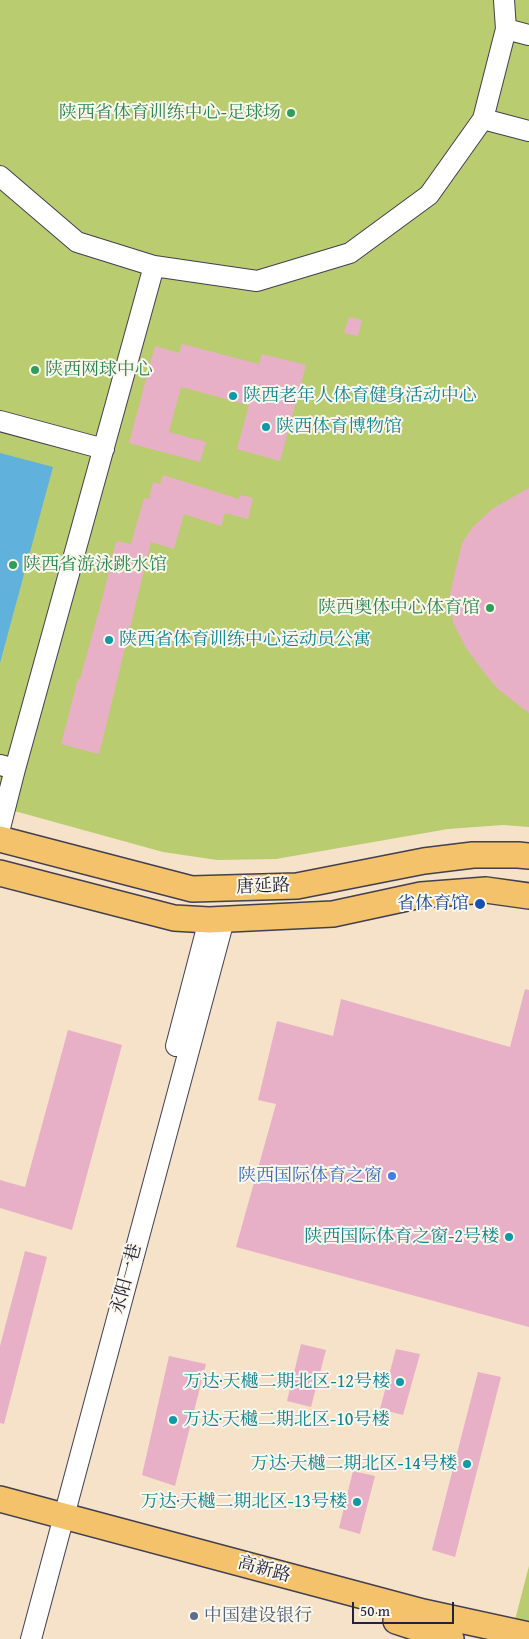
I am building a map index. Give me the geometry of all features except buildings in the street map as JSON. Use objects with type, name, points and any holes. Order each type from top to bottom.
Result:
[{"type":"main road","name":"唐延路","points":[[0,839],[192,889],[297,886],[424,861],[473,856],[518,854],[529,856]]},
{"type":"main road","name":"唐延路","points":[[0,873],[174,918],[217,920],[333,914],[430,895],[486,890],[529,896]]},
{"type":"main road","name":"高新路","points":[[0,1499],[55,1521],[452,1639]]},
{"type":"main road","name":"高新路","points":[[0,1514],[55,1521],[423,1612],[529,1635]]},
{"type":"street","points":[[0,176],[77,242],[154,266],[258,280],[350,253],[429,195],[483,119],[506,29],[504,0]]},
{"type":"street","points":[[506,29],[529,35]]},
{"type":"street","points":[[483,119],[529,131]]},
{"type":"street","points":[[0,828],[8,767],[104,449],[154,266]]},
{"type":"street","points":[[0,421],[104,449]]},
{"type":"street","name":"永阳一巷","points":[[17,1639],[55,1521],[217,920]]},
{"type":"street","name":"永阳一巷","points":[[31,1639],[55,1521]]},
{"type":"green space","points":[[0,0],[529,0],[529,827],[503,825],[448,829],[276,859],[217,860],[163,852],[0,807]]},
{"type":"green space","points":[[529,1566],[529,1639],[510,1639]]},
{"type":"water","name":"陕西省游泳跳水馆","points":[[0,453],[53,467],[0,663]]},
{"type":"place","name":"陕西省体育训练中心-足球场","points":[[291,113]]},
{"type":"place","name":"陕西网球中心","points":[[35,370]]},
{"type":"place","name":"陕西老年人体育健身活动中心","points":[[233,396]]},
{"type":"place","name":"陕西体育博物馆","points":[[266,427]]},
{"type":"place","name":"陕西省游泳跳水馆","points":[[13,565]]},
{"type":"place","name":"陕西奥体中心体育馆","points":[[490,608]]},
{"type":"place","name":"陕西省体育训练中心运动员公寓","points":[[109,640]]},
{"type":"place","name":"省体育馆","points":[[480,904]]},
{"type":"place","name":"陕西国际体育之窗","points":[[392,1176]]},
{"type":"place","name":"陕西国际体育之窗-2号楼","points":[[509,1237]]},
{"type":"place","name":"万达·天樾二期北区-12号楼","points":[[400,1382]]},
{"type":"place","name":"万达·天樾二期北区-10号楼","points":[[173,1420]]},
{"type":"place","name":"万达·天樾二期北区-14号楼","points":[[467,1464]]},
{"type":"place","name":"万达·天樾二期北区-13号楼","points":[[357,1502]]},
{"type":"place","name":"中国建设银行","points":[[194,1616]]}]
